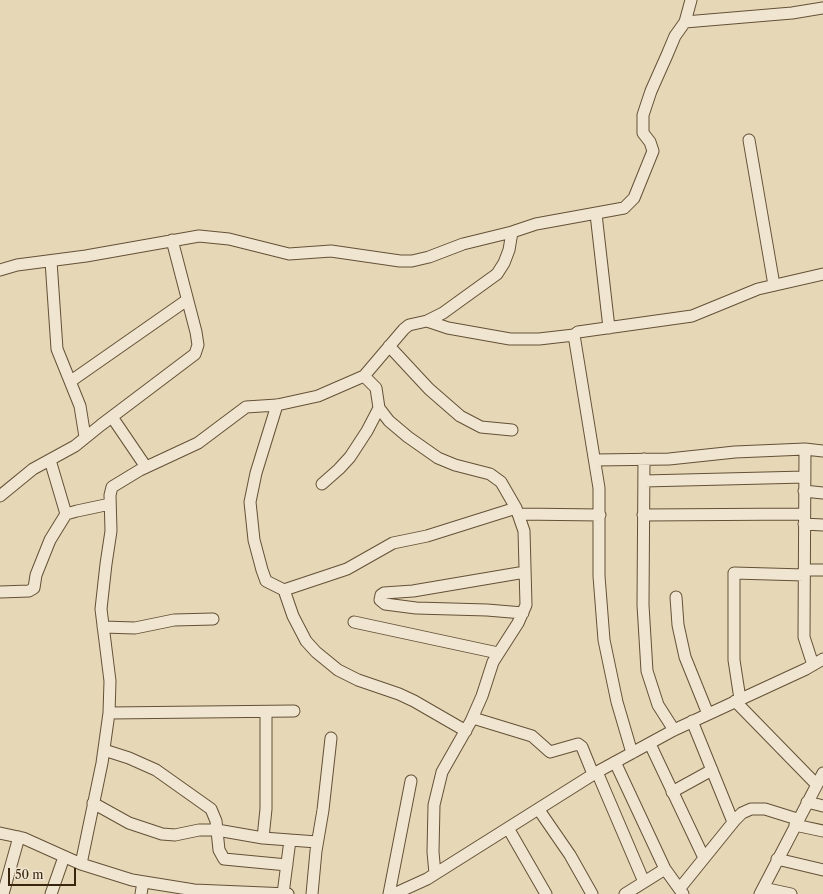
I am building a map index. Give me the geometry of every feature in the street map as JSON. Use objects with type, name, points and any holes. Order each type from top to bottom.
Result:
[{"type":"street","points":[[0,270],[17,265],[86,256],[172,240],[209,237],[229,239],[289,254],[337,251],[381,259],[412,261],[429,257],[463,244],[557,219],[596,214],[624,208],[634,198],[653,151],[650,142],[643,133],[643,115],[651,91],[675,36],[685,22],[691,0]]},
{"type":"street","points":[[685,22],[792,14],[823,8]]},
{"type":"street","points":[[749,140],[774,285]]},
{"type":"street","points":[[596,214],[609,328]]},
{"type":"street","points":[[81,864],[110,713],[110,681],[101,609],[111,531],[110,495],[112,487],[146,467],[198,444],[235,417],[243,409],[250,406],[277,405],[318,396],[364,376],[409,325],[427,321],[443,313],[497,274],[504,263],[509,250],[512,232]]},
{"type":"street","points":[[0,496],[33,469],[75,446],[195,354],[198,345],[196,332],[172,240]]},
{"type":"street","points":[[51,261],[57,349],[80,406],[85,437]]},
{"type":"street","points":[[427,321],[448,328],[510,339],[539,339],[574,335],[578,332],[692,316],[747,293],[774,285],[823,274]]},
{"type":"street","points":[[71,381],[188,300]]},
{"type":"street","points":[[574,335],[573,340],[595,460],[600,515],[599,576],[604,640],[615,694],[632,753]]},
{"type":"street","points":[[389,346],[429,390],[460,416],[482,427],[495,430],[512,430]]},
{"type":"street","points":[[364,376],[376,388],[379,408],[389,420],[408,437],[438,458],[455,465],[490,474],[495,477],[507,490],[518,511],[524,531],[527,592],[522,613],[493,662],[473,718],[442,772],[436,799],[433,835],[435,874]]},
{"type":"street","points":[[277,405],[254,482],[250,502],[251,519],[262,570],[266,581],[284,590],[293,616],[306,641],[316,652],[338,670],[358,680],[404,696],[427,707],[466,731]]},
{"type":"street","points":[[322,484],[350,457],[367,431],[379,408]]},
{"type":"street","points":[[112,417],[146,467]]},
{"type":"street","points":[[595,460],[644,459],[805,449],[823,451]]},
{"type":"street","points":[[805,449],[804,637],[813,665]]},
{"type":"street","points":[[644,459],[643,605],[647,671],[658,705],[664,718],[674,730]]},
{"type":"street","points":[[50,460],[66,514]]},
{"type":"street","points":[[644,481],[805,477]]},
{"type":"street","points":[[804,491],[823,492]]},
{"type":"street","points":[[0,592],[29,591],[34,588],[36,575],[50,540],[66,514],[110,504]]},
{"type":"street","points":[[284,590],[346,569],[393,543],[428,536],[518,511],[600,515]]},
{"type":"street","points":[[643,515],[804,519],[823,525]]},
{"type":"street","points":[[816,784],[738,700],[734,660],[734,573],[804,572],[823,570]]},
{"type":"street","points":[[522,613],[487,610],[416,608],[385,604],[381,601],[381,597],[384,593],[413,591],[525,572]]},
{"type":"street","points":[[676,597],[678,625],[685,657],[708,714]]},
{"type":"street","points":[[103,627],[135,628],[174,620],[213,619]]},
{"type":"street","points":[[354,622],[498,653]]},
{"type":"street","points":[[394,894],[411,888],[435,874],[539,810],[595,773],[674,730],[813,665],[823,658]]},
{"type":"street","points":[[110,713],[266,712],[294,710]]},
{"type":"street","points":[[263,838],[266,809],[266,712]]},
{"type":"street","points":[[473,718],[532,736],[550,752],[578,744],[582,747],[644,882]]},
{"type":"street","points":[[692,721],[733,822]]},
{"type":"street","points":[[312,894],[317,842],[323,810],[330,738]]},
{"type":"street","points":[[650,744],[704,858]]},
{"type":"street","points":[[104,750],[144,764],[173,781],[211,809],[214,814],[219,850],[224,859],[287,865]]},
{"type":"street","points":[[615,762],[665,869],[682,891],[704,858],[733,822],[742,813],[751,809],[764,809],[823,831]]},
{"type":"street","points":[[672,792],[712,770]]},
{"type":"street","points":[[791,894],[762,891],[796,822],[823,773]]},
{"type":"street","points":[[389,894],[411,781]]},
{"type":"street","points":[[807,802],[823,806]]},
{"type":"street","points":[[93,803],[129,823],[162,834],[175,835],[199,830],[217,830],[263,838],[317,842]]},
{"type":"street","points":[[539,810],[570,855],[592,894]]},
{"type":"street","points":[[508,828],[546,894]]},
{"type":"street","points":[[0,833],[20,837],[81,864],[119,877],[194,892],[288,894]]},
{"type":"street","points":[[3,894],[20,837]]},
{"type":"street","points":[[284,894],[290,840]]},
{"type":"street","points":[[50,894],[64,857]]},
{"type":"street","points":[[777,859],[823,870]]},
{"type":"street","points":[[625,894],[665,869]]},
{"type":"street","points":[[141,894],[143,882]]}]
